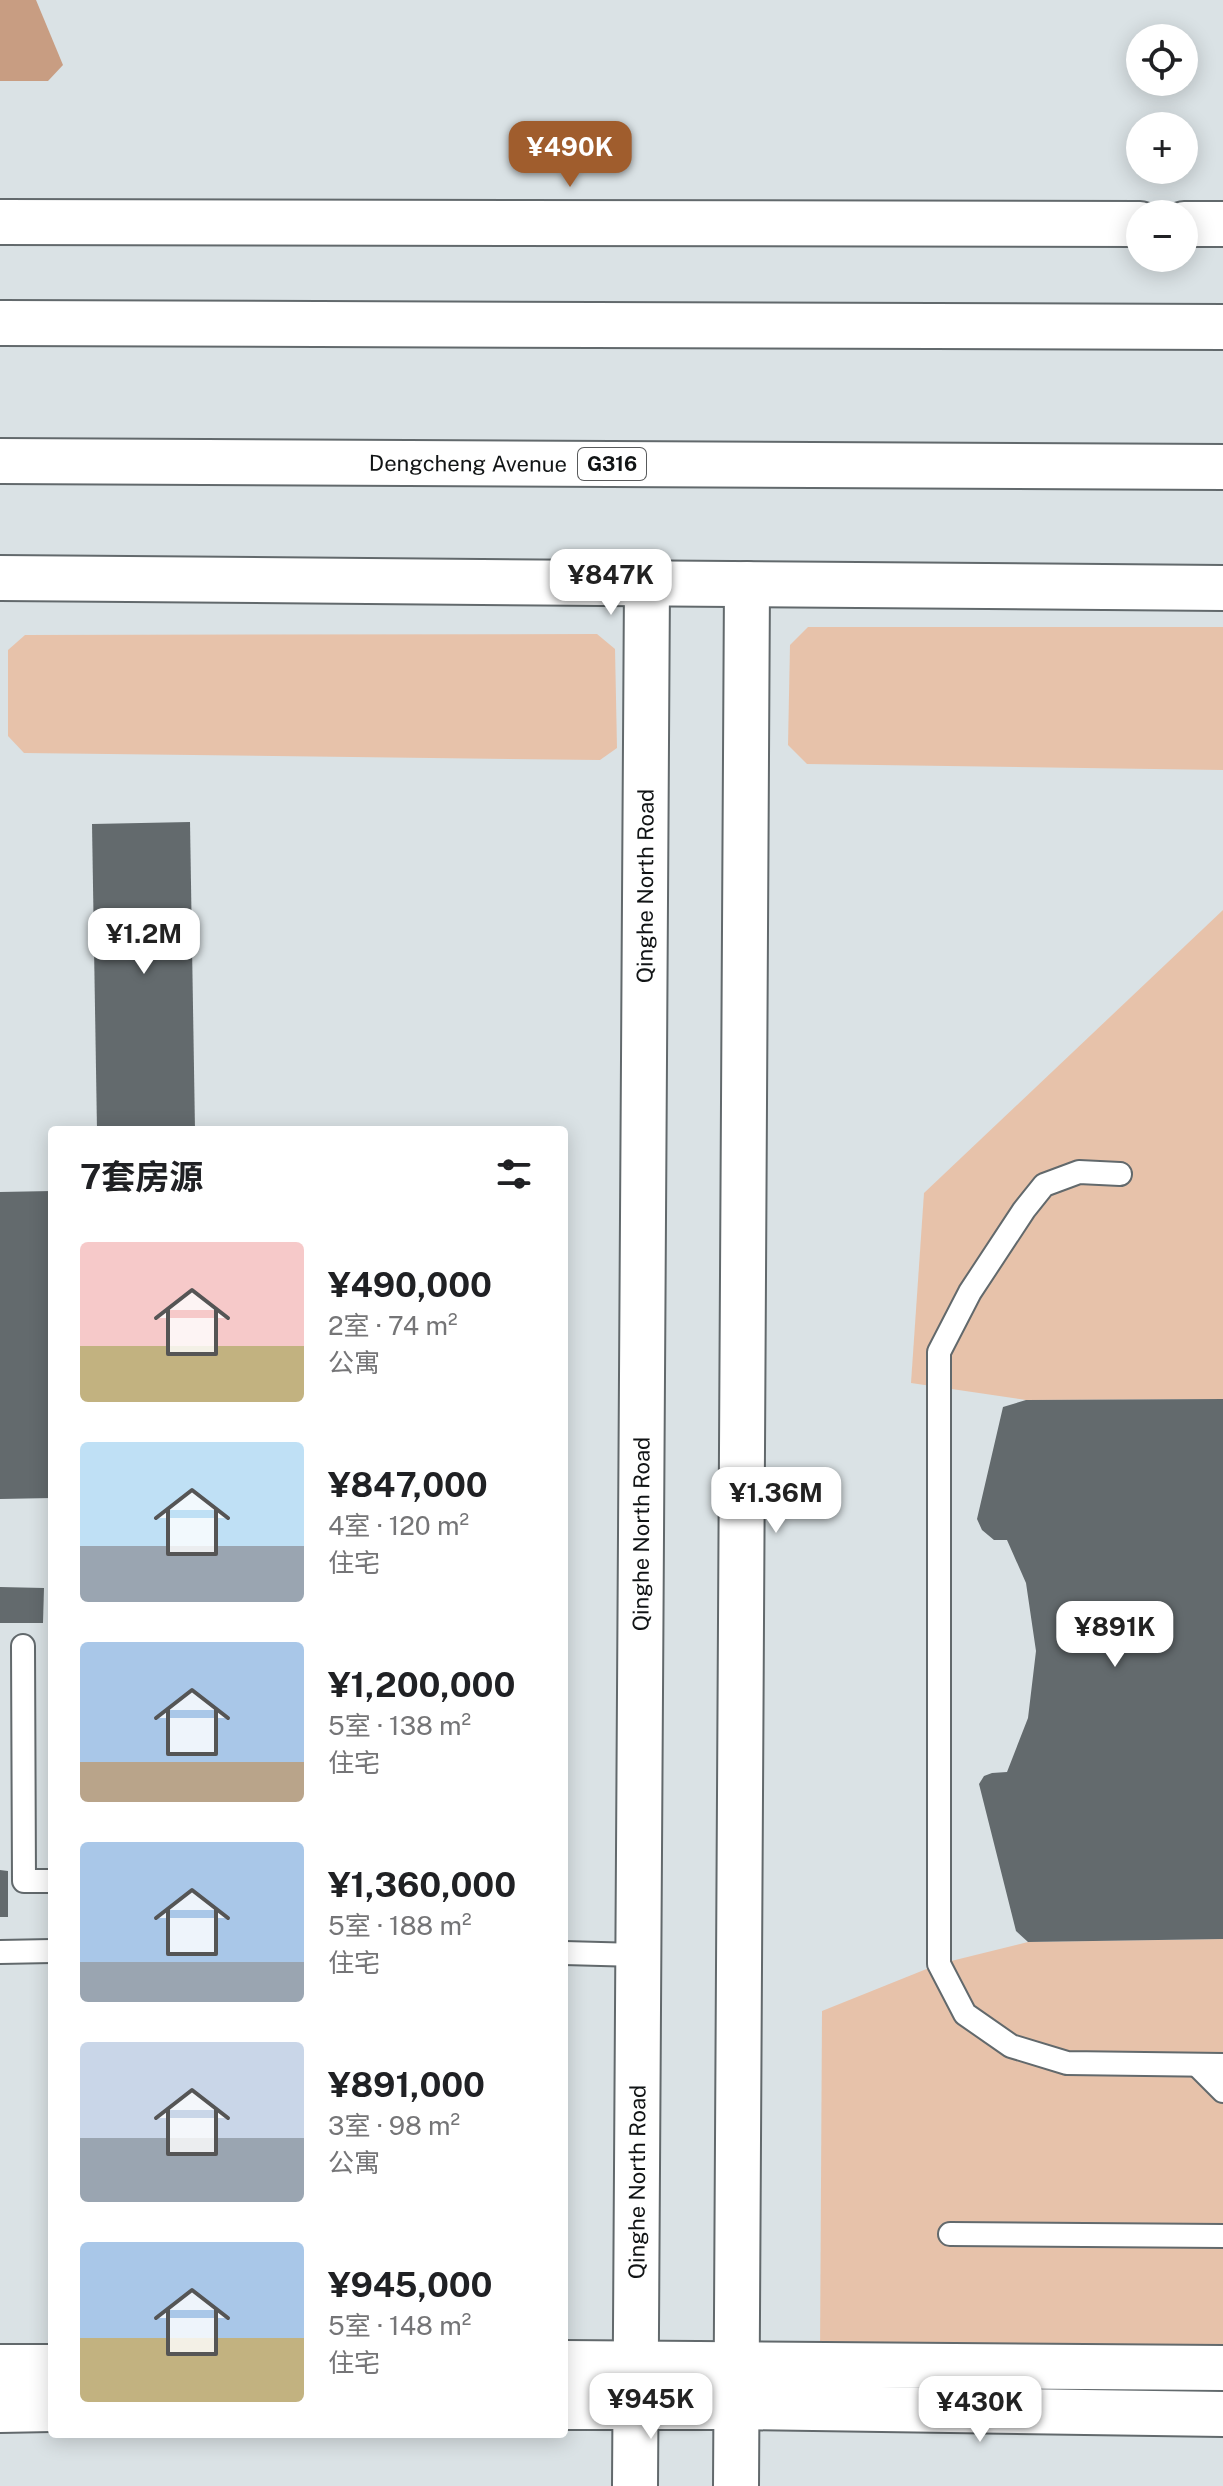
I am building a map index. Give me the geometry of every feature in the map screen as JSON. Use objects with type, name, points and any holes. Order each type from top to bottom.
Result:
[{"type":"main road","points":[[0,222],[1126,224]]},
{"type":"main road","points":[[1198,224],[1223,224]]},
{"type":"main road","points":[[0,323],[1223,327]]},
{"type":"main road","name":"Dengcheng Avenue","points":[[0,461],[1223,467]]},
{"type":"main road","points":[[0,578],[1223,588]]},
{"type":"main road","name":"Qinghe North Road","points":[[635,2486],[647,584]]},
{"type":"main road","points":[[736,2486],[747,584]]},
{"type":"main road","points":[[568,2363],[1223,2368]]},
{"type":"main road","points":[[0,2367],[48,2367]]},
{"type":"main road","points":[[568,2407],[1223,2414]]},
{"type":"main road","points":[[0,2410],[48,2409]]},
{"type":"lane","points":[[1120,1174],[1079,1172],[1044,1185],[970,1292],[939,1352],[939,1964],[965,2014],[1011,2046],[1067,2063],[1223,2065]]},
{"type":"lane","points":[[23,1646],[24,1881],[48,1881]]},
{"type":"lane","points":[[0,1952],[48,1951]]},
{"type":"lane","points":[[568,1953],[638,1955]]},
{"type":"lane","points":[[1197,2065],[1223,2091]]},
{"type":"lane","points":[[950,2234],[1223,2236]]},
{"type":"shaded area","points":[[0,0],[36,0],[63,65],[48,81],[0,81]]},
{"type":"shaded area","points":[[808,627],[1223,627],[1223,770],[807,764],[788,745],[790,645]]},
{"type":"shaded area","points":[[597,634],[615,649],[617,748],[600,760],[24,753],[8,736],[8,650],[25,635]]},
{"type":"shaded area","points":[[1223,910],[1223,1399],[1026,1400],[911,1383],[924,1193]]},
{"type":"shaded area","points":[[1223,1939],[1223,2358],[820,2356],[822,2011],[939,1964],[1028,1942]]},
{"type":"building","points":[[190,822],[195,1126],[97,1126],[92,824]]},
{"type":"building","points":[[48,1191],[48,1498],[0,1499],[0,1192]]},
{"type":"building","points":[[1223,1399],[1223,1939],[1028,1942],[1016,1931],[979,1784],[984,1776],[1007,1772],[1028,1718],[1036,1651],[1026,1583],[1007,1540],[994,1540],[982,1530],[977,1519],[1003,1407],[1026,1400]]},
{"type":"building","points":[[0,1587],[44,1588],[43,1623],[0,1623]]},
{"type":"building","points":[[0,1870],[8,1871],[8,1917],[0,1917]]}]
